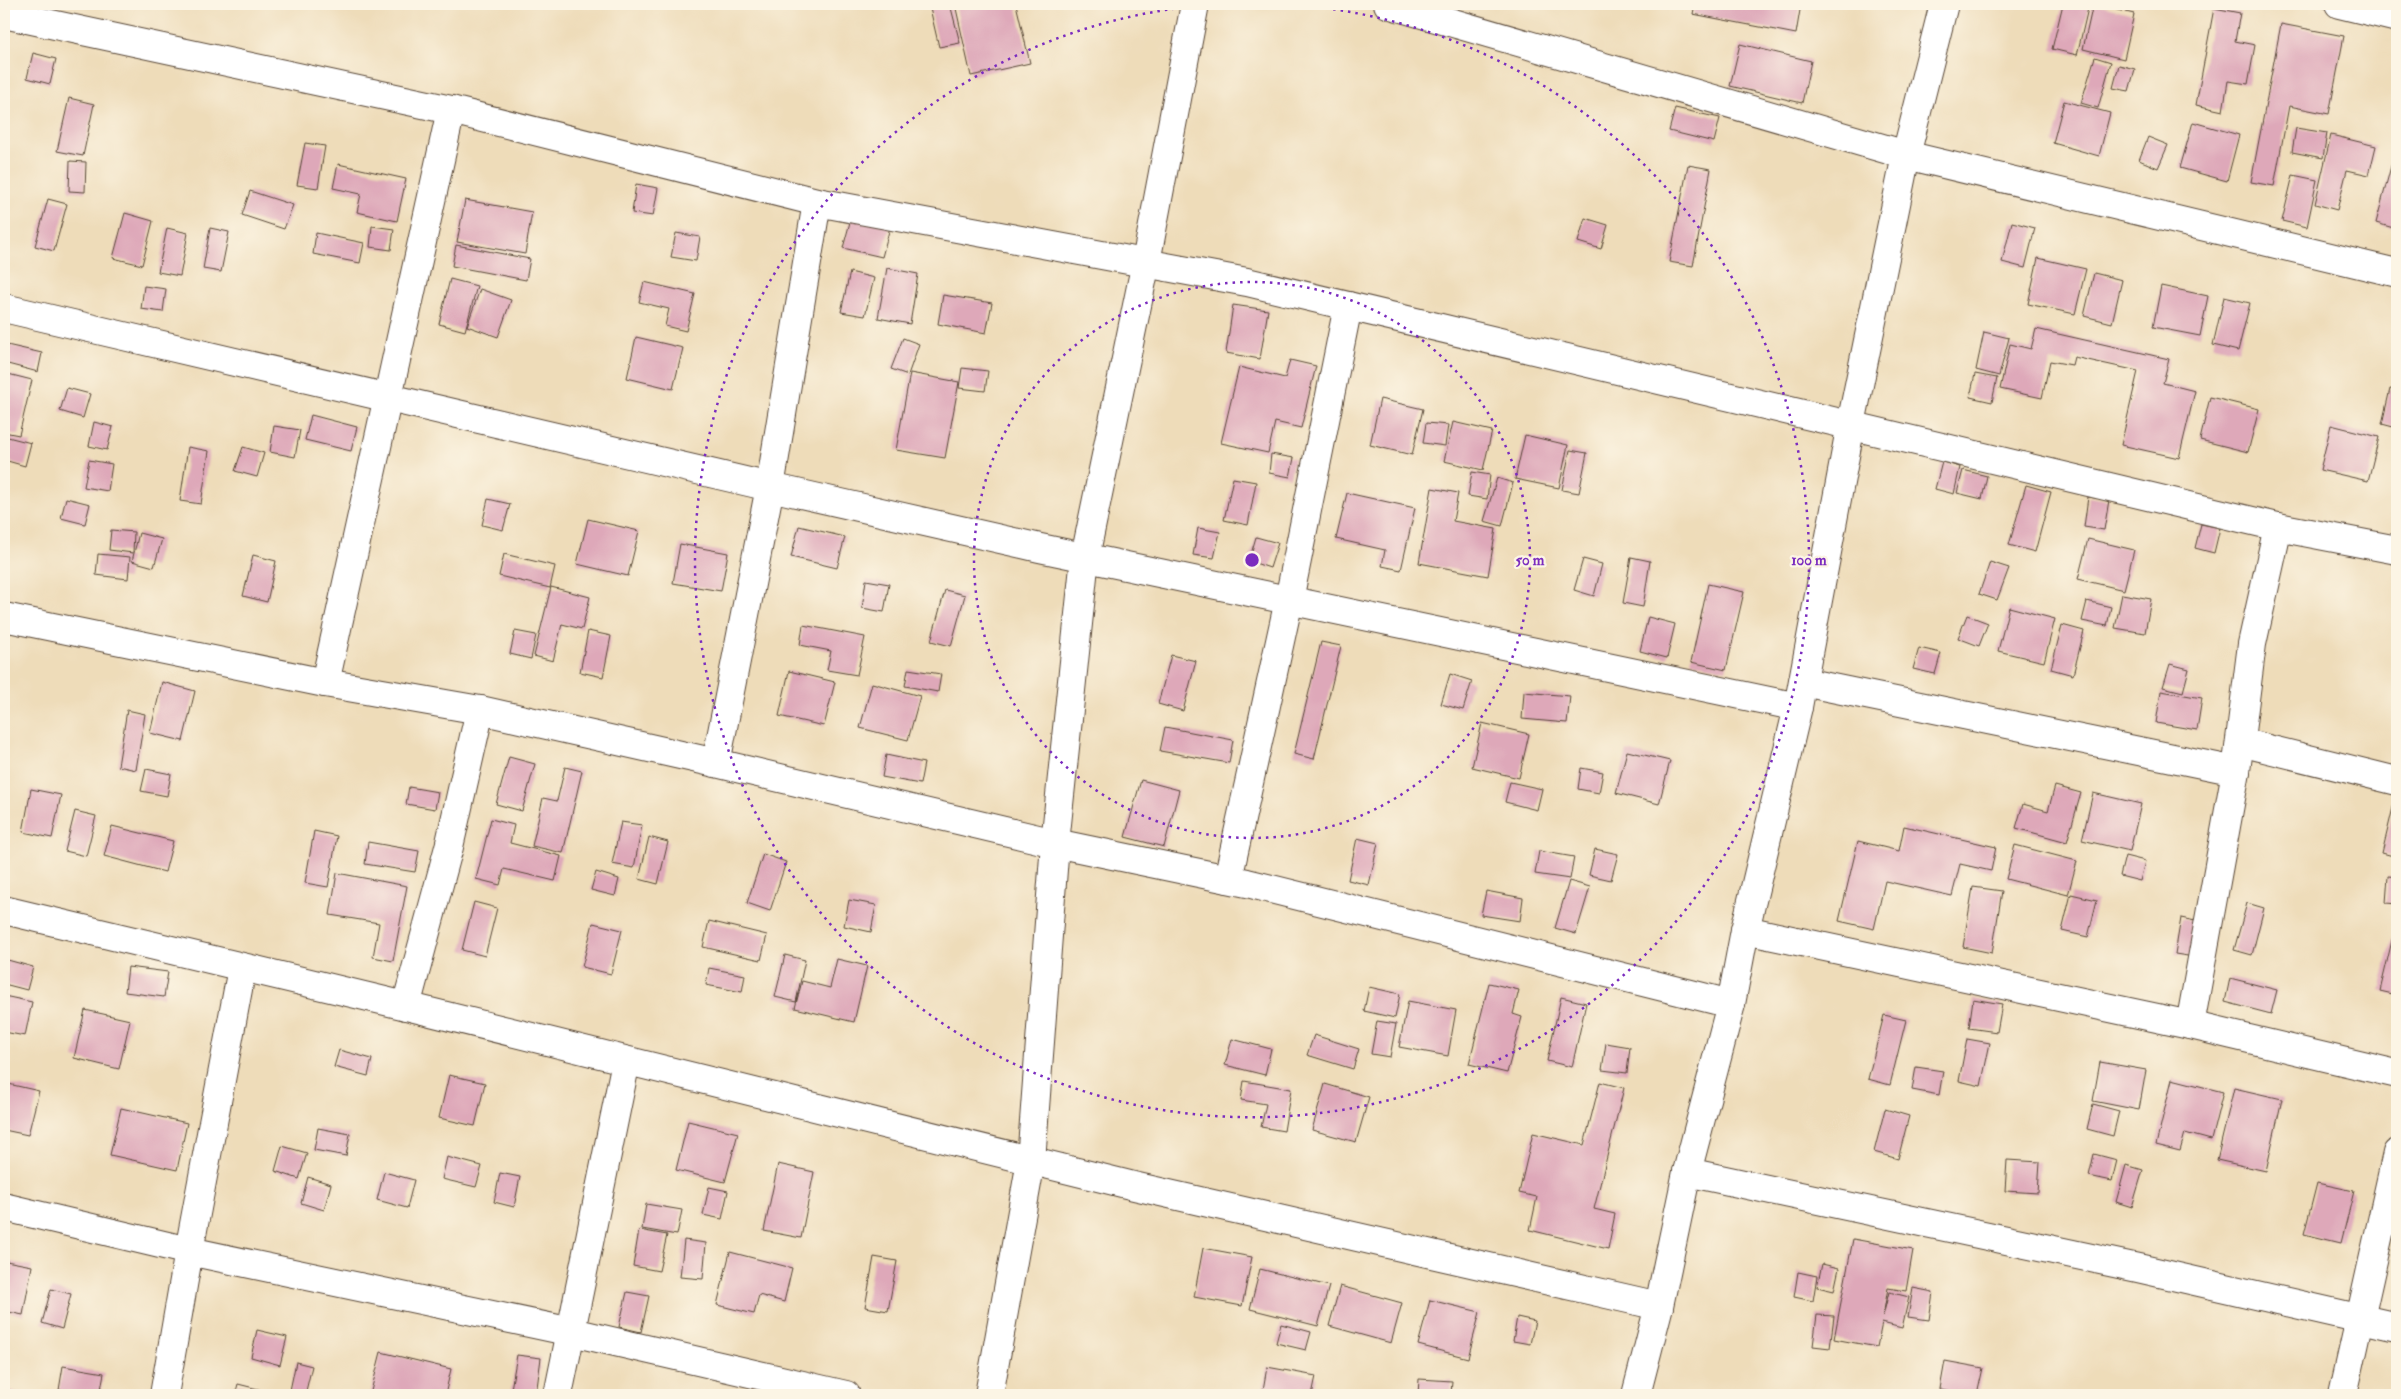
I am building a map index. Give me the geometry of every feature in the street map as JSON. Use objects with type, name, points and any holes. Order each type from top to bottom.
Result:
[{"type":"street","points":[[989,1395],[1031,1161],[1054,843],[1085,557],[1146,262],[1194,4]]},
{"type":"street","points":[[1388,4],[1906,156],[2397,273]]},
{"type":"street","points":[[1636,1395],[1659,1306],[1687,1172],[1731,1004],[1745,930],[1800,694],[1851,424],[1906,156],[1944,4]]},
{"type":"street","points":[[2339,4],[2397,18]]},
{"type":"street","points":[[7,13],[451,110],[817,202],[1247,282],[2278,527],[2397,550]]},
{"type":"street","points":[[325,683],[451,110]]},
{"type":"street","points":[[716,762],[770,487],[817,202]]},
{"type":"street","points":[[1228,880],[1289,600],[1348,306]]},
{"type":"street","points":[[4,308],[770,487],[1289,600],[1800,694],[2236,770]]},
{"type":"street","points":[[2190,1025],[2236,770],[2252,644],[2278,527]]},
{"type":"street","points":[[4,617],[325,683],[480,710],[716,762],[1054,843],[1228,880],[1731,1004]]},
{"type":"street","points":[[406,1006],[449,848],[480,710]]},
{"type":"street","points":[[2240,742],[2397,781]]},
{"type":"street","points":[[4,910],[406,1006],[1031,1161],[1659,1306]]},
{"type":"street","points":[[1745,930],[2190,1025],[2397,1074]]},
{"type":"street","points":[[164,1395],[242,968]]},
{"type":"street","points":[[558,1395],[626,1061]]},
{"type":"street","points":[[2343,1395],[2362,1319],[2397,1153]]},
{"type":"street","points":[[1687,1172],[2138,1268],[2397,1327]]},
{"type":"street","points":[[4,1207],[189,1251],[572,1332],[846,1395]]},
{"type":"building","points":[[929,4],[950,4],[960,43],[939,47]]},
{"type":"building","points":[[955,4],[1016,4],[1030,63],[971,76]]},
{"type":"building","points":[[1695,4],[1801,4],[1796,34],[1693,14]]},
{"type":"building","points":[[2063,4],[2089,4],[2077,55],[2052,49]]},
{"type":"building","points":[[2093,4],[2134,14],[2124,59],[2083,49]]},
{"type":"building","points":[[2214,8],[2240,13],[2235,41],[2255,45],[2248,84],[2228,81],[2223,111],[2196,105]]},
{"type":"building","points":[[2281,24],[2344,36],[2329,114],[2289,106],[2274,186],[2251,182]]},
{"type":"building","points":[[1740,44],[1811,61],[1802,103],[1730,86]]},
{"type":"building","points":[[33,53],[56,59],[50,84],[27,78]]},
{"type":"building","points":[[2095,57],[2111,62],[2098,108],[2081,103]]},
{"type":"building","points":[[2119,65],[2135,69],[2129,91],[2113,88]]},
{"type":"building","points":[[69,98],[94,104],[83,156],[57,151]]},
{"type":"building","points":[[2064,101],[2110,113],[2099,156],[2053,143]]},
{"type":"building","points":[[1675,108],[1720,118],[1714,142],[1669,131]]},
{"type":"building","points":[[2193,122],[2239,135],[2227,181],[2180,168]]},
{"type":"building","points":[[2296,128],[2327,133],[2323,158],[2292,152]]},
{"type":"building","points":[[2331,135],[2376,146],[2369,175],[2347,170],[2337,210],[2315,204]]},
{"type":"building","points":[[2148,137],[2168,145],[2158,168],[2139,160]]},
{"type":"building","points":[[305,143],[325,146],[318,188],[297,185]]},
{"type":"building","points":[[2395,151],[2397,152],[2397,229],[2376,223]]},
{"type":"building","points":[[70,161],[86,162],[85,192],[69,191]]},
{"type":"building","points":[[338,164],[406,179],[397,221],[357,212],[361,194],[333,188]]},
{"type":"building","points":[[1688,165],[1711,169],[1693,266],[1669,262]]},
{"type":"building","points":[[2293,175],[2317,180],[2307,227],[2282,221]]},
{"type":"building","points":[[636,184],[658,188],[653,216],[632,213]]},
{"type":"building","points":[[250,191],[293,205],[284,229],[242,215]]},
{"type":"building","points":[[48,199],[67,204],[54,251],[35,246]]},
{"type":"building","points":[[465,200],[532,212],[525,254],[457,242]]},
{"type":"building","points":[[853,211],[892,220],[882,257],[843,248]]},
{"type":"building","points":[[125,213],[153,221],[142,265],[113,258]]},
{"type":"building","points":[[1585,218],[1608,225],[1601,249],[1578,242]]},
{"type":"building","points":[[2012,222],[2035,228],[2025,268],[2002,262]]},
{"type":"building","points":[[372,226],[394,229],[391,250],[370,247]]},
{"type":"building","points":[[167,228],[188,233],[180,276],[158,272]]},
{"type":"building","points":[[210,228],[229,232],[221,272],[203,269]]},
{"type":"building","points":[[316,233],[364,243],[360,263],[313,254]]},
{"type":"building","points":[[676,233],[700,237],[696,261],[671,257]]},
{"type":"building","points":[[456,245],[530,259],[526,280],[452,266]]},
{"type":"building","points":[[2038,258],[2086,269],[2075,314],[2028,304]]},
{"type":"building","points":[[887,268],[918,274],[910,324],[878,318]]},
{"type":"building","points":[[850,272],[874,278],[865,316],[841,312]]},
{"type":"building","points":[[2094,273],[2122,280],[2112,323],[2084,316]]},
{"type":"building","points":[[450,279],[477,286],[465,331],[439,324]]},
{"type":"building","points":[[644,282],[695,294],[686,331],[665,326],[669,309],[639,302]]},
{"type":"building","points":[[144,286],[166,289],[163,312],[141,309]]},
{"type":"building","points":[[2161,286],[2208,296],[2200,336],[2153,327]]},
{"type":"building","points":[[480,289],[511,300],[498,337],[467,326]]},
{"type":"building","points":[[943,295],[992,303],[986,333],[938,324]]},
{"type":"building","points":[[2224,297],[2250,303],[2238,351],[2213,345]]},
{"type":"building","points":[[1233,305],[1268,310],[1260,359],[1226,353]]},
{"type":"building","points":[[2036,329],[2169,359],[2163,383],[2195,391],[2179,458],[2121,445],[2138,371],[2074,357],[2072,365],[2050,361],[2042,398],[2000,389],[2010,344],[2031,349]]},
{"type":"building","points":[[1984,332],[2009,338],[1999,376],[1976,370]]},
{"type":"building","points":[[636,337],[683,348],[673,389],[627,378]]},
{"type":"building","points":[[903,338],[919,344],[908,375],[891,369]]},
{"type":"building","points":[[7,345],[42,353],[38,372],[4,363]]},
{"type":"building","points":[[1290,360],[1316,366],[1301,428],[1275,422],[1268,453],[1221,443],[1239,367],[1285,378]]},
{"type":"building","points":[[962,368],[988,371],[985,391],[959,388]]},
{"type":"building","points":[[4,373],[32,380],[19,435],[4,432]]},
{"type":"building","points":[[910,373],[959,382],[945,458],[896,450]]},
{"type":"building","points":[[1975,374],[1997,378],[1992,402],[1970,397]]},
{"type":"building","points":[[67,388],[90,394],[83,418],[60,411]]},
{"type":"building","points":[[2390,389],[2397,390],[2397,428],[2382,424]]},
{"type":"building","points":[[2210,397],[2259,409],[2248,452],[2200,440]]},
{"type":"building","points":[[1380,399],[1423,409],[1412,455],[1370,445]]},
{"type":"building","points":[[311,415],[357,427],[351,451],[305,440]]},
{"type":"building","points":[[94,422],[113,427],[107,450],[89,446]]},
{"type":"building","points":[[1453,422],[1492,431],[1483,470],[1444,461]]},
{"type":"building","points":[[1426,423],[1448,425],[1445,446],[1423,443]]},
{"type":"building","points":[[2331,425],[2379,437],[2368,481],[2320,470]]},
{"type":"building","points":[[274,426],[300,430],[295,457],[270,452]]},
{"type":"building","points":[[1525,435],[1568,445],[1559,488],[1515,479]]},
{"type":"building","points":[[4,436],[31,443],[25,466],[4,460]]},
{"type":"building","points":[[188,447],[209,451],[201,504],[180,501]]},
{"type":"building","points":[[243,447],[264,453],[257,477],[235,471]]},
{"type":"building","points":[[1570,450],[1587,453],[1579,493],[1562,490]]},
{"type":"building","points":[[1271,454],[1294,458],[1290,477],[1269,473]]},
{"type":"building","points":[[89,460],[112,464],[108,491],[84,487]]},
{"type":"building","points":[[1942,462],[1960,467],[1954,494],[1935,489]]},
{"type":"building","points":[[1963,470],[1987,476],[1982,499],[1957,493]]},
{"type":"building","points":[[1472,472],[1490,475],[1487,499],[1468,496]]},
{"type":"building","points":[[1233,478],[1256,482],[1248,525],[1224,520]]},
{"type":"building","points":[[1497,478],[1513,483],[1502,526],[1484,521]]},
{"type":"building","points":[[2026,485],[2051,492],[2035,552],[2009,545]]},
{"type":"building","points":[[1432,488],[1458,493],[1453,521],[1496,529],[1488,576],[1419,563]]},
{"type":"building","points":[[1347,493],[1415,508],[1401,570],[1382,566],[1385,550],[1336,539]]},
{"type":"building","points":[[2088,497],[2109,500],[2104,530],[2084,527]]},
{"type":"building","points":[[66,498],[90,504],[85,524],[61,518]]},
{"type":"building","points":[[488,499],[510,504],[503,530],[482,525]]},
{"type":"building","points":[[588,519],[639,531],[628,576],[577,564]]},
{"type":"building","points":[[2201,524],[2220,528],[2214,553],[2195,548]]},
{"type":"building","points":[[799,526],[845,537],[837,568],[791,557]]},
{"type":"building","points":[[1198,528],[1220,532],[1214,558],[1193,555]]},
{"type":"building","points":[[111,530],[134,532],[133,553],[109,550]]},
{"type":"building","points":[[139,533],[162,539],[154,567],[132,561]]},
{"type":"building","points":[[1256,537],[1278,543],[1270,568],[1249,561]]},
{"type":"building","points":[[2088,539],[2134,550],[2124,590],[2078,579]]},
{"type":"building","points":[[680,544],[728,553],[721,591],[673,583]]},
{"type":"building","points":[[98,554],[130,557],[128,579],[96,575]]},
{"type":"building","points":[[504,554],[555,566],[550,588],[499,576]]},
{"type":"building","points":[[253,555],[276,561],[267,602],[243,596]]},
{"type":"building","points":[[1631,557],[1650,561],[1643,607],[1623,603]]},
{"type":"building","points":[[1583,559],[1602,564],[1594,596],[1574,590]]},
{"type":"building","points":[[1990,562],[2009,568],[1997,600],[1979,594]]},
{"type":"building","points":[[866,580],[889,584],[884,612],[862,608]]},
{"type":"building","points":[[1708,584],[1744,592],[1726,670],[1691,662]]},
{"type":"building","points":[[551,587],[590,597],[582,629],[562,624],[553,661],[534,656]]},
{"type":"building","points":[[945,590],[965,595],[951,646],[931,641]]},
{"type":"building","points":[[2122,594],[2151,599],[2145,633],[2115,628]]},
{"type":"building","points":[[2087,601],[2111,607],[2107,626],[2082,621]]},
{"type":"building","points":[[2009,607],[2055,619],[2044,662],[1998,651]]},
{"type":"building","points":[[1967,615],[1988,623],[1979,646],[1958,638]]},
{"type":"building","points":[[1648,617],[1675,624],[1667,658],[1640,651]]},
{"type":"building","points":[[803,625],[865,637],[857,675],[827,670],[831,651],[800,645]]},
{"type":"building","points":[[2062,625],[2084,631],[2073,675],[2051,669]]},
{"type":"building","points":[[515,631],[536,635],[531,659],[510,654]]},
{"type":"building","points":[[588,631],[611,636],[603,677],[580,672]]},
{"type":"building","points":[[1321,642],[1341,646],[1314,759],[1294,754]]},
{"type":"building","points":[[1919,648],[1941,653],[1935,674],[1913,669]]},
{"type":"building","points":[[1171,655],[1196,661],[1183,711],[1158,704]]},
{"type":"building","points":[[2170,664],[2189,669],[2183,692],[2163,687]]},
{"type":"building","points":[[908,669],[941,674],[938,692],[905,686]]},
{"type":"building","points":[[789,671],[835,682],[824,726],[779,716]]},
{"type":"building","points":[[1450,674],[1472,681],[1463,710],[1441,704]]},
{"type":"building","points":[[162,682],[195,691],[183,741],[150,733]]},
{"type":"building","points":[[872,683],[920,696],[908,740],[860,728]]},
{"type":"building","points":[[2161,691],[2202,698],[2197,730],[2156,723]]},
{"type":"building","points":[[1524,692],[1570,696],[1567,723],[1522,719]]},
{"type":"building","points":[[127,710],[145,714],[136,770],[118,766]]},
{"type":"building","points":[[1482,723],[1529,734],[1519,778],[1472,767]]},
{"type":"building","points":[[1165,727],[1233,740],[1229,763],[1160,751]]},
{"type":"building","points":[[1627,751],[1670,761],[1659,804],[1616,793]]},
{"type":"building","points":[[886,755],[924,763],[920,784],[882,777]]},
{"type":"building","points":[[509,757],[535,764],[522,811],[496,804]]},
{"type":"building","points":[[565,767],[582,771],[563,853],[532,846],[543,798],[557,801]]},
{"type":"building","points":[[1581,768],[1603,772],[1599,793],[1578,789]]},
{"type":"building","points":[[146,769],[171,774],[167,796],[141,791]]},
{"type":"building","points":[[1141,780],[1179,790],[1164,847],[1125,837]]},
{"type":"building","points":[[1510,782],[1542,789],[1537,810],[1505,802]]},
{"type":"building","points":[[2055,786],[2081,793],[2067,842],[2016,828],[2023,804],[2048,811]]},
{"type":"building","points":[[409,787],[438,792],[435,809],[406,804]]},
{"type":"building","points":[[31,789],[61,795],[52,838],[23,832]]},
{"type":"building","points":[[2397,791],[2397,857],[2382,853]]},
{"type":"building","points":[[2093,793],[2141,804],[2130,851],[2082,840]]},
{"type":"building","points":[[75,811],[96,816],[86,856],[65,851]]},
{"type":"building","points":[[491,819],[514,825],[510,843],[561,856],[555,881],[504,869],[500,885],[476,879]]},
{"type":"building","points":[[621,822],[642,825],[634,868],[612,864]]},
{"type":"building","points":[[112,826],[173,841],[165,872],[104,856]]},
{"type":"building","points":[[1904,826],[1996,847],[1991,871],[1960,864],[1952,896],[1885,881],[1874,929],[1839,921],[1858,841],[1899,851]]},
{"type":"building","points":[[314,831],[337,836],[328,887],[305,883]]},
{"type":"building","points":[[649,837],[668,842],[658,884],[639,879]]},
{"type":"building","points":[[1357,838],[1378,843],[1369,885],[1348,880]]},
{"type":"building","points":[[368,842],[419,851],[415,872],[365,864]]},
{"type":"building","points":[[2015,845],[2077,861],[2068,895],[2006,879]]},
{"type":"building","points":[[1595,849],[1618,854],[1611,880],[1589,875]]},
{"type":"building","points":[[1539,851],[1574,857],[1570,879],[1535,874]]},
{"type":"building","points":[[763,854],[786,862],[770,911],[747,903]]},
{"type":"building","points":[[2125,856],[2145,861],[2140,881],[2120,876]]},
{"type":"building","points":[[596,872],[619,879],[615,896],[591,890]]},
{"type":"building","points":[[337,873],[407,886],[393,961],[373,957],[379,923],[330,915]]},
{"type":"building","points":[[2388,876],[2397,877],[2397,904],[2386,903]]},
{"type":"building","points":[[1569,881],[1590,887],[1576,934],[1555,928]]},
{"type":"building","points":[[1973,887],[2002,891],[1992,953],[1963,947]]},
{"type":"building","points":[[1486,891],[1523,898],[1520,921],[1481,915]]},
{"type":"building","points":[[2071,894],[2097,900],[2088,937],[2062,931]]},
{"type":"building","points":[[849,900],[876,905],[871,932],[844,926]]},
{"type":"building","points":[[474,902],[497,908],[485,956],[462,950]]},
{"type":"building","points":[[2247,903],[2264,908],[2252,955],[2234,950]]},
{"type":"building","points":[[2181,918],[2200,922],[2194,957],[2175,954]]},
{"type":"building","points":[[709,921],[767,935],[761,960],[703,947]]},
{"type":"building","points":[[593,923],[622,930],[611,974],[582,967]]},
{"type":"building","points":[[2395,928],[2397,929],[2397,995],[2380,991]]},
{"type":"building","points":[[785,955],[805,960],[796,1002],[775,997]]},
{"type":"building","points":[[4,959],[33,967],[27,990],[4,984]]},
{"type":"building","points":[[837,959],[867,966],[854,1022],[795,1008],[802,981],[830,988]]},
{"type":"building","points":[[128,967],[168,972],[164,997],[125,992]]},
{"type":"building","points":[[709,968],[745,975],[742,992],[706,985]]},
{"type":"building","points":[[2230,978],[2277,990],[2271,1014],[2225,1002]]},
{"type":"building","points":[[1489,983],[1519,990],[1513,1014],[1522,1017],[1507,1073],[1469,1064]]},
{"type":"building","points":[[1369,987],[1400,994],[1395,1018],[1364,1011]]},
{"type":"building","points":[[4,996],[32,1002],[25,1036],[4,1032]]},
{"type":"building","points":[[1561,997],[1586,1003],[1572,1067],[1547,1061]]},
{"type":"building","points":[[1973,999],[2002,1004],[1997,1032],[1969,1028]]},
{"type":"building","points":[[1408,1001],[1456,1010],[1448,1056],[1399,1047]]},
{"type":"building","points":[[85,1010],[130,1020],[119,1069],[74,1058]]},
{"type":"building","points":[[1884,1015],[1906,1020],[1890,1085],[1868,1079]]},
{"type":"building","points":[[1377,1021],[1396,1024],[1390,1057],[1371,1054]]},
{"type":"building","points":[[1314,1035],[1359,1049],[1353,1069],[1307,1055]]},
{"type":"building","points":[[1232,1039],[1271,1049],[1265,1075],[1225,1065]]},
{"type":"building","points":[[1967,1039],[1990,1043],[1981,1086],[1959,1081]]},
{"type":"building","points":[[1606,1043],[1630,1047],[1627,1073],[1602,1070]]},
{"type":"building","points":[[339,1050],[372,1059],[368,1076],[334,1067]]},
{"type":"building","points":[[2100,1062],[2146,1070],[2139,1110],[2093,1101]]},
{"type":"building","points":[[1916,1067],[1943,1071],[1939,1095],[1912,1090]]},
{"type":"building","points":[[449,1075],[485,1083],[475,1126],[439,1118]]},
{"type":"building","points":[[2172,1079],[2223,1092],[2211,1140],[2185,1133],[2180,1151],[2156,1145]]},
{"type":"building","points":[[1244,1081],[1291,1089],[1284,1131],[1261,1127],[1266,1104],[1241,1100]]},
{"type":"building","points":[[1600,1082],[1624,1088],[1594,1209],[1615,1214],[1608,1249],[1530,1230],[1537,1197],[1519,1193],[1533,1133],[1584,1145]]},
{"type":"building","points":[[4,1083],[39,1091],[28,1135],[4,1130]]},
{"type":"building","points":[[1325,1084],[1369,1097],[1356,1142],[1312,1130]]},
{"type":"building","points":[[2234,1088],[2282,1099],[2266,1171],[2217,1160]]},
{"type":"building","points":[[2093,1104],[2119,1111],[2113,1136],[2087,1129]]},
{"type":"building","points":[[121,1108],[187,1123],[177,1170],[110,1155]]},
{"type":"building","points":[[1885,1109],[1909,1116],[1898,1159],[1874,1152]]},
{"type":"building","points":[[688,1121],[738,1133],[725,1182],[676,1170]]},
{"type":"building","points":[[318,1128],[350,1134],[346,1156],[314,1150]]},
{"type":"building","points":[[282,1146],[307,1153],[299,1179],[275,1171]]},
{"type":"building","points":[[2094,1154],[2117,1160],[2112,1181],[2089,1176]]},
{"type":"building","points":[[447,1157],[482,1166],[476,1187],[442,1179]]},
{"type":"building","points":[[2007,1160],[2040,1162],[2038,1193],[2005,1191]]},
{"type":"building","points":[[778,1164],[814,1172],[801,1238],[764,1231]]},
{"type":"building","points":[[2126,1165],[2143,1170],[2132,1207],[2116,1202]]},
{"type":"building","points":[[384,1172],[414,1180],[407,1208],[377,1200]]},
{"type":"building","points":[[500,1173],[520,1177],[514,1207],[494,1202]]},
{"type":"building","points":[[308,1177],[331,1184],[324,1210],[301,1203]]},
{"type":"building","points":[[2317,1183],[2354,1191],[2341,1243],[2304,1234]]},
{"type":"building","points":[[709,1187],[728,1191],[722,1219],[703,1215]]},
{"type":"building","points":[[646,1204],[682,1210],[677,1235],[642,1229]]},
{"type":"building","points":[[639,1230],[667,1235],[659,1271],[633,1266]]},
{"type":"building","points":[[1853,1239],[1913,1250],[1906,1291],[1888,1288],[1883,1316],[1889,1292],[1909,1297],[1902,1328],[1882,1323],[1877,1347],[1834,1339]]},
{"type":"building","points":[[684,1240],[706,1243],[703,1279],[680,1277]]},
{"type":"building","points":[[1203,1248],[1252,1257],[1242,1306],[1194,1297]]},
{"type":"building","points":[[730,1252],[792,1268],[784,1302],[759,1295],[754,1314],[717,1305]]},
{"type":"building","points":[[874,1257],[897,1261],[888,1311],[865,1307]]},
{"type":"building","points":[[6,1261],[32,1266],[23,1315],[4,1311]]},
{"type":"building","points":[[1822,1264],[1839,1268],[1834,1291],[1817,1287]]},
{"type":"building","points":[[1260,1269],[1329,1286],[1318,1326],[1250,1309]]},
{"type":"building","points":[[1798,1272],[1817,1276],[1813,1301],[1794,1297]]},
{"type":"building","points":[[1340,1286],[1402,1303],[1391,1343],[1329,1326]]},
{"type":"building","points":[[1913,1288],[1933,1292],[1929,1320],[1908,1317]]},
{"type":"building","points":[[51,1289],[71,1294],[62,1329],[42,1323]]},
{"type":"building","points":[[627,1292],[649,1296],[641,1332],[619,1327]]},
{"type":"building","points":[[1430,1300],[1480,1312],[1468,1358],[1418,1345]]},
{"type":"building","points":[[1817,1315],[1834,1316],[1830,1348],[1813,1346]]},
{"type":"building","points":[[1517,1317],[1535,1321],[1530,1344],[1513,1341]]},
{"type":"building","points":[[1281,1324],[1311,1332],[1306,1350],[1276,1343]]},
{"type":"building","points":[[257,1330],[287,1337],[280,1365],[251,1357]]},
{"type":"building","points":[[381,1352],[451,1369],[445,1395],[370,1395]]},
{"type":"building","points":[[517,1355],[541,1358],[536,1395],[510,1395]]},
{"type":"building","points":[[1945,1361],[1983,1368],[1977,1395],[1940,1389]]},
{"type":"building","points":[[296,1362],[312,1366],[305,1395],[289,1395]]},
{"type":"building","points":[[63,1366],[104,1373],[100,1395],[59,1390]]},
{"type":"building","points":[[1267,1367],[1316,1376],[1312,1395],[1289,1395],[1263,1390]]},
{"type":"building","points":[[1419,1379],[1452,1381],[1451,1395],[1418,1395]]},
{"type":"building","points":[[238,1384],[282,1395],[235,1395]]},
{"type":"building","points":[[4,1389],[20,1393],[19,1395],[4,1395]]}]
